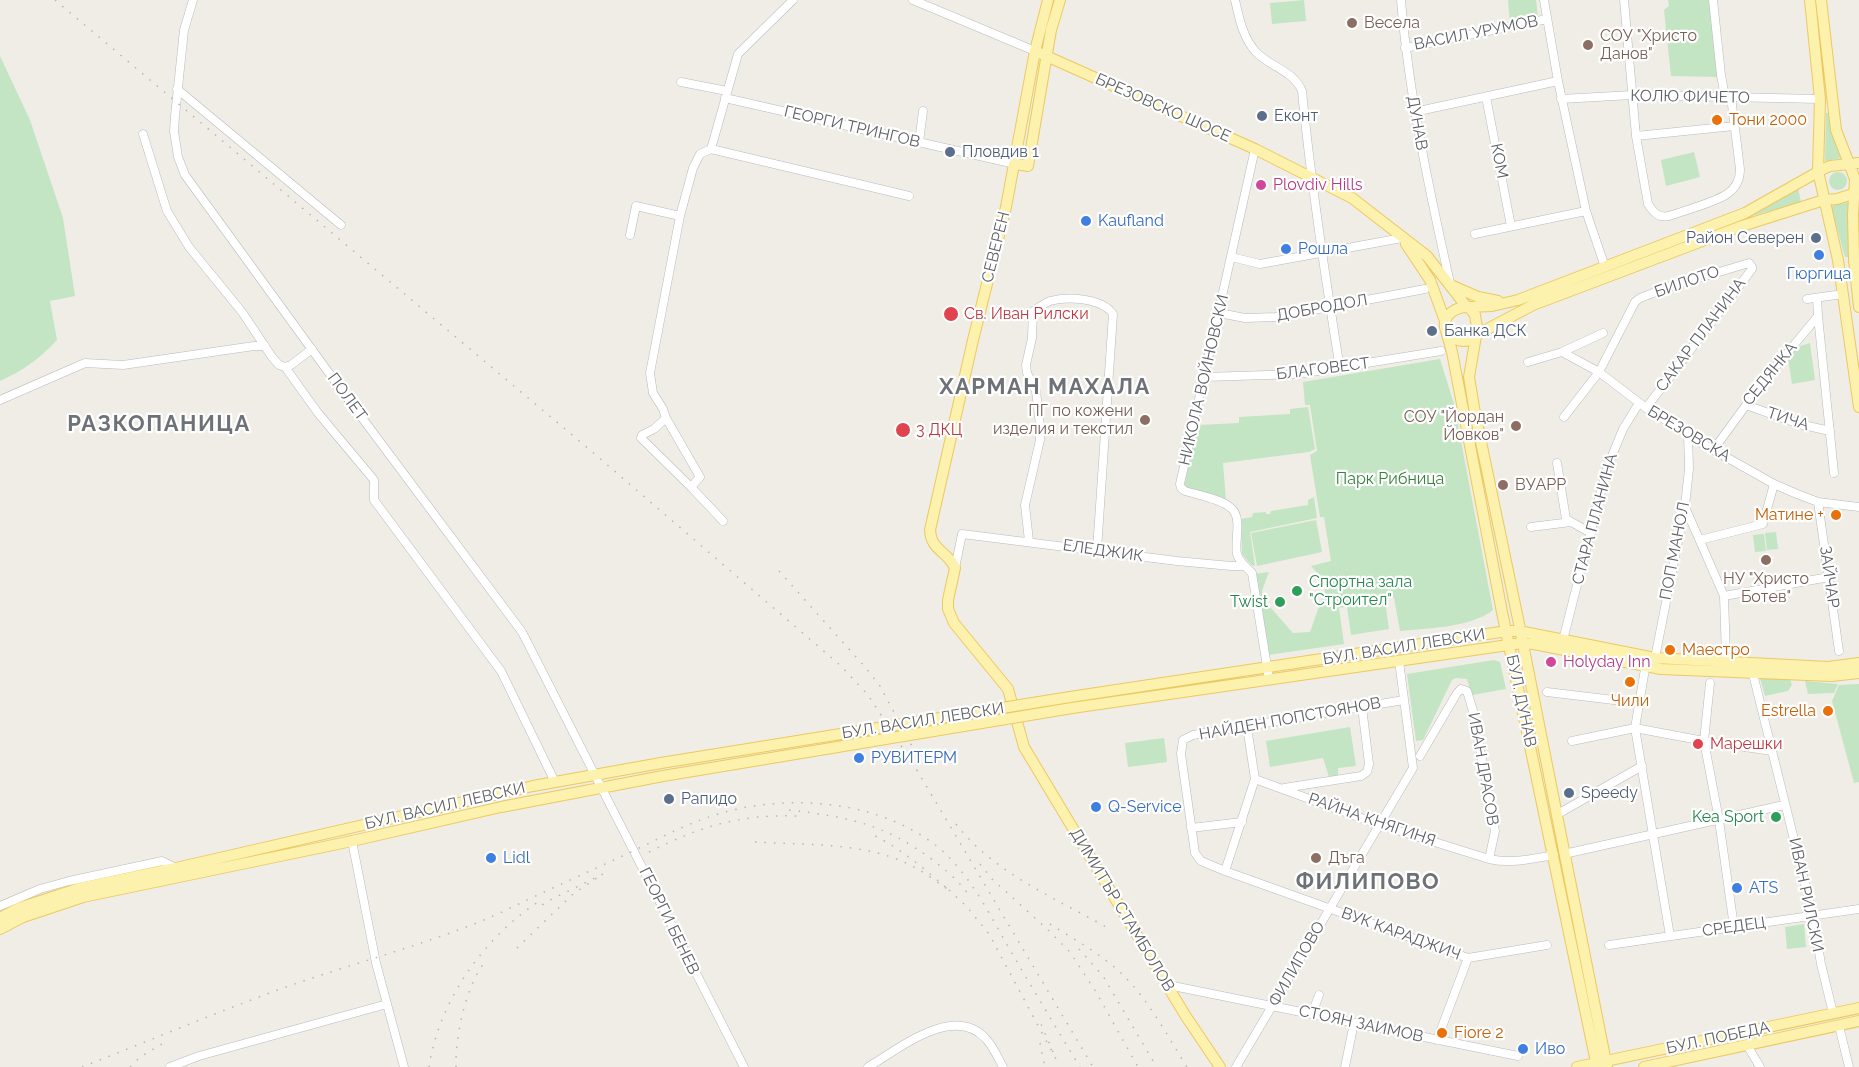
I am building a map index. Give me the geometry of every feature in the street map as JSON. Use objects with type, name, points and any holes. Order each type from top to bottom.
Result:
[{"type":"main road","name":"СЕВЕРЕН","points":[[955,568],[949,558],[936,549],[932,543],[930,530],[1015,164],[1035,51],[1048,0]]},
{"type":"main road","points":[[1015,164],[1028,166],[1051,30],[1060,0]]},
{"type":"main road","points":[[1810,0],[1820,99],[1818,171],[1838,260],[1859,407]]},
{"type":"main road","points":[[1821,0],[1836,130],[1854,164],[1856,193],[1854,260],[1859,307]]},
{"type":"main road","name":"БРЕЗОВСКО ШОСЕ","points":[[1035,51],[1255,149],[1359,204],[1427,256],[1468,307]]},
{"type":"main road","points":[[1854,164],[1830,166],[1745,213],[1513,302],[1492,306],[1460,307],[1451,312],[1445,321],[1446,330],[1448,335],[1456,340],[1466,341],[1533,305],[1742,226],[1824,200],[1837,199],[1856,193]]},
{"type":"main road","name":"БРЕЗОВСКО ШОСЕ","points":[[1401,237],[1430,280],[1445,321]]},
{"type":"main road","points":[[1450,284],[1487,300],[1513,302]]},
{"type":"main road","points":[[1468,307],[1475,315],[1477,335]]},
{"type":"main road","name":"БУЛ. ДУНАВ","points":[[1448,335],[1509,644],[1559,854],[1602,1065]]},
{"type":"main road","name":"БУЛ. ДУНАВ","points":[[1477,335],[1470,369],[1470,384],[1556,815],[1559,854]]},
{"type":"main road","name":"ДИМИТЪР СТАМБОЛОВ","points":[[955,568],[948,600],[950,616],[1008,689],[1027,751],[1220,1067]]},
{"type":"main road","name":"БУЛ. ВАСИЛ ЛЕВСКИ","points":[[0,918],[20,908],[80,888],[352,841],[602,786],[1267,668],[1507,631],[1519,631],[1563,640],[1650,662]]},
{"type":"main road","name":"БУЛ. ВАСИЛ ЛЕВСКИ","points":[[0,929],[23,917],[83,897],[555,782],[661,763],[1071,703],[1269,680],[1522,643],[1650,662],[1832,676],[1859,673]]},
{"type":"main road","name":"БУЛ. ВАСИЛ ЛЕВСКИ","points":[[1751,668],[1828,667],[1859,663]]},
{"type":"main road","name":"БУЛ. ПОБЕДА","points":[[1577,1067],[1602,1065],[1859,1008]]},
{"type":"main road","name":"БУЛ. ПОБЕДА","points":[[1644,1067],[1859,1021]]},
{"type":"street","name":"ПОЛЕТ","points":[[193,0],[184,30],[174,131],[181,166],[191,184],[522,632],[596,774]]},
{"type":"street","points":[[711,149],[738,54],[793,0]]},
{"type":"street","name":"БРЕЗОВСКО ШОСЕ","points":[[913,0],[1035,51]]},
{"type":"street","points":[[1235,0],[1245,36],[1257,53],[1289,74],[1301,88],[1310,177],[1340,369]]},
{"type":"street","name":"ДУНАВ","points":[[1401,0],[1414,112],[1450,284]]},
{"type":"street","points":[[1544,0],[1561,99],[1586,212],[1605,267]]},
{"type":"street","points":[[1624,0],[1636,136],[1648,204],[1654,213],[1663,217],[1726,195],[1736,186],[1740,176],[1734,126],[1721,75],[1713,0]]},
{"type":"street","name":"ВАСИЛ УРУМОВ","points":[[1405,48],[1547,19]]},
{"type":"street","points":[[1414,112],[1558,81]]},
{"type":"street","name":"ГЕОРГИ ТРИНГОВ","points":[[681,82],[726,95],[1015,164]]},
{"type":"street","points":[[177,90],[341,225]]},
{"type":"street","name":"КОЛЮ ФИЧЕТО","points":[[1561,99],[1632,94],[1820,99]]},
{"type":"street","name":"КОМ","points":[[1486,97],[1511,226]]},
{"type":"street","points":[[919,142],[923,111]]},
{"type":"street","points":[[1636,136],[1734,126]]},
{"type":"street","name":"ПОЛЕТ","points":[[143,134],[167,211],[189,247],[242,312],[279,364],[285,367],[318,413],[374,480],[374,500],[501,671],[555,782]]},
{"type":"street","points":[[691,488],[700,477],[653,393],[650,373],[680,216],[693,168],[700,154],[711,149],[909,196]]},
{"type":"street","name":"НИКОЛА ВОЙНОВСКИ","points":[[1255,149],[1180,484],[1185,491],[1224,504],[1234,510],[1238,555],[1244,566],[1252,573],[1269,680]]},
{"type":"street","points":[[630,235],[636,206],[680,216]]},
{"type":"street","points":[[1475,234],[1586,212]]},
{"type":"street","points":[[1231,257],[1260,264],[1401,237]]},
{"type":"street","points":[[1427,256],[1442,245]]},
{"type":"street","name":"БИЛОТО","points":[[1564,417],[1599,372],[1635,302],[1666,288],[1747,262]]},
{"type":"street","name":"САКАР ПЛАНИНА","points":[[1642,406],[1752,269],[1751,264],[1747,262]]},
{"type":"street","name":"ДОБРОДОЛ","points":[[1219,313],[1245,318],[1276,317],[1425,289]]},
{"type":"street","points":[[1807,299],[1843,294]]},
{"type":"street","points":[[1816,297],[1834,473]]},
{"type":"street","points":[[1029,541],[1025,505],[1040,440],[1036,391],[1027,373],[1026,365],[1032,338],[1033,311],[1047,302],[1094,301],[1110,309],[1113,314],[1097,550]]},
{"type":"street","name":"СЕДЯНКА","points":[[1714,449],[1746,405],[1818,316]]},
{"type":"street","points":[[1528,362],[1562,351],[1603,333]]},
{"type":"street","points":[[0,400],[85,363],[123,365],[265,346]]},
{"type":"street","points":[[285,367],[312,349]]},
{"type":"street","name":"БЛАГОВЕСТ","points":[[1204,377],[1299,375],[1441,351]]},
{"type":"street","name":"БРЕЗОВСКА","points":[[1562,351],[1599,372],[1642,406],[1694,439],[1774,484],[1818,502],[1859,507]]},
{"type":"street","name":"ТИЧА","points":[[1746,405],[1798,424],[1830,431]]},
{"type":"street","name":"СТАРА ПЛАНИНА","points":[[1563,640],[1607,468],[1623,429],[1642,406]]},
{"type":"street","points":[[666,418],[641,438],[723,521]]},
{"type":"street","name":"ПОП МАНОЛ","points":[[1670,936],[1635,728],[1685,506],[1689,469],[1688,434]]},
{"type":"street","points":[[1557,463],[1566,519],[1591,533]]},
{"type":"street","points":[[1700,540],[1763,524],[1774,484]]},
{"type":"street","name":"ЗАЙЧАР","points":[[1818,502],[1839,651]]},
{"type":"street","points":[[1685,506],[1724,596],[1726,657]]},
{"type":"street","points":[[1531,527],[1571,522]]},
{"type":"street","name":"ЕЛЕДЖИК","points":[[955,568],[962,534],[1188,562],[1244,566]]},
{"type":"street","points":[[1724,596],[1829,577]]},
{"type":"street","name":"ФИЛИПОВО","points":[[1236,1067],[1413,768],[1399,660]]},
{"type":"street","name":"ИВАН РИЛСКИ","points":[[1751,668],[1813,916],[1821,964],[1833,1013]]},
{"type":"street","points":[[1710,683],[1704,741],[1719,820],[1734,927]]},
{"type":"street","name":"ИВАН ДРАСОВ","points":[[1420,756],[1457,693],[1461,689],[1467,691],[1473,711],[1495,831],[1489,859]]},
{"type":"street","points":[[1547,692],[1639,703]]},
{"type":"street","name":"НАЙДЕН ПОПСТОЯНОВ","points":[[1195,853],[1181,753],[1183,740],[1193,735],[1404,700]]},
{"type":"street","points":[[1281,788],[1361,776],[1367,772],[1369,764],[1362,707]]},
{"type":"street","points":[[1226,871],[1255,779],[1246,727]]},
{"type":"street","points":[[1572,741],[1635,728],[1772,751]]},
{"type":"street","points":[[1556,815],[1642,766]]},
{"type":"street","name":"ГЕОРГИ БЕНЕВ","points":[[596,774],[744,1067]]},
{"type":"street","name":"РАЙНА КНЯГИНЯ","points":[[1255,779],[1380,825],[1503,862],[1559,854],[1784,805]]},
{"type":"street","points":[[1191,828],[1242,822]]},
{"type":"street","points":[[352,841],[376,963],[401,1066]]},
{"type":"street","name":"ВУК КАРАДЖИЧ","points":[[1195,853],[1201,861],[1226,871],[1468,958],[1547,945]]},
{"type":"street","points":[[0,906],[69,881],[162,861],[177,873]]},
{"type":"street","name":"СРЕДЕЦ","points":[[1609,945],[1859,909]]},
{"type":"street","points":[[1437,1040],[1468,958]]},
{"type":"street","name":"СТОЯН ЗАИМОВ","points":[[1168,985],[1518,1056]]},
{"type":"street","points":[[1312,1014],[1319,995]]},
{"type":"street","points":[[170,1067],[199,1056],[387,1004]]},
{"type":"street","points":[[1345,1067],[1354,1023]]},
{"type":"street","points":[[868,1067],[919,1036],[952,1024],[964,1024],[987,1039],[1003,1067]]},
{"type":"street","points":[[1839,1026],[1849,1067]]},
{"type":"street","points":[[1747,1045],[1760,1067]]},
{"type":"green space","points":[[1304,0],[1306,21],[1272,24],[1270,3]]},
{"type":"green space","points":[[1508,0],[1536,0],[1538,17],[1510,24]]},
{"type":"green space","points":[[1668,0],[1710,0],[1719,77],[1671,76],[1664,10],[1669,6]]},
{"type":"green space","points":[[0,56],[30,120],[63,218],[75,296],[50,301],[57,340],[31,364],[0,381]]},
{"type":"green space","points":[[1826,113],[1829,113],[1831,132],[1842,158],[1825,161]]},
{"type":"green space","points":[[1694,152],[1700,177],[1666,186],[1661,160]]},
{"type":"green space","points":[[1838,172],[1844,175],[1847,181],[1844,187],[1838,190],[1832,187],[1829,181],[1832,175]]},
{"type":"green space","points":[[1798,188],[1801,202],[1744,218]]},
{"type":"green space","points":[[1849,202],[1848,257],[1845,257],[1831,206]]},
{"type":"green space","points":[[1810,343],[1815,380],[1792,384],[1788,358],[1797,347]]},
{"type":"green space","name":"Парк Рибница","points":[[1440,359],[1454,404],[1493,610],[1484,616],[1461,624],[1400,631],[1394,598],[1339,608],[1344,644],[1268,655],[1255,574],[1269,572],[1262,591],[1263,599],[1293,633],[1310,632],[1327,584],[1311,566],[1331,561],[1324,517],[1320,517],[1310,455],[1317,451],[1310,405],[1305,405],[1303,382]]},
{"type":"green space","points":[[1308,407],[1315,449],[1309,452],[1223,463],[1226,501],[1184,487],[1198,425],[1239,423],[1239,417],[1290,414],[1290,409]]},
{"type":"green space","points":[[1314,497],[1317,518],[1250,532],[1255,566],[1251,565],[1242,554],[1241,519],[1252,517],[1253,513],[1270,514],[1271,511],[1308,505],[1308,500]]},
{"type":"green space","points":[[1316,520],[1322,552],[1257,566],[1251,533]]},
{"type":"green space","points":[[1776,532],[1778,549],[1767,550],[1765,533]]},
{"type":"green space","points":[[1764,534],[1766,551],[1755,552],[1753,535]]},
{"type":"green space","points":[[1385,601],[1389,629],[1351,635],[1347,607]]},
{"type":"green space","points":[[1494,660],[1500,662],[1506,689],[1467,696],[1469,685],[1467,679],[1452,680],[1423,740],[1416,741],[1407,674]]},
{"type":"green space","points":[[1760,678],[1790,679],[1792,685],[1788,691],[1765,696]]},
{"type":"green space","points":[[1805,681],[1838,684],[1834,693],[1808,694]]},
{"type":"green space","points":[[1859,684],[1859,782],[1854,783],[1832,701],[1839,685]]},
{"type":"green space","points":[[1350,727],[1356,766],[1338,768],[1338,775],[1329,777],[1323,758],[1270,767],[1266,741]]},
{"type":"green space","points":[[1164,738],[1167,762],[1128,767],[1125,743]]},
{"type":"green space","points":[[1804,924],[1806,947],[1787,949],[1785,927]]},
{"type":"railway","points":[[55,0],[590,450],[841,666],[868,695],[915,767],[1093,1067]]},
{"type":"railway","points":[[779,571],[880,686],[913,748]]},
{"type":"railway","points":[[82,1067],[275,991],[473,924],[706,818],[737,809],[776,803],[822,804],[868,812],[911,829],[943,852],[976,891],[1080,1067]]},
{"type":"railway","points":[[789,810],[848,819],[899,838],[944,869],[970,897]]},
{"type":"railway","points":[[649,852],[686,835],[721,824],[758,817],[799,816]]},
{"type":"railway","points":[[956,824],[988,857],[1007,871],[1108,928]]},
{"type":"railway","points":[[755,842],[837,846],[877,853],[914,867],[949,890],[902,852],[871,834]]},
{"type":"railway","points":[[980,864],[992,879],[1070,952],[1096,992],[1138,1067]]},
{"type":"railway","points":[[517,948],[573,894],[603,874],[537,908]]},
{"type":"railway","points":[[949,890],[967,907],[989,934],[1056,1059],[1041,1024]]},
{"type":"railway","points":[[429,1067],[434,1042],[443,1018],[468,972],[501,932],[541,900]]},
{"type":"railway","points":[[1050,924],[1099,955],[1126,978],[1151,1010],[1187,1067]]},
{"type":"railway","points":[[1079,949],[1103,976],[1156,1066]]},
{"type":"railway","points":[[456,1067],[457,1041],[467,997],[485,962]]},
{"type":"railway","points":[[130,1067],[140,1057],[167,1041]]},
{"type":"railway","points":[[1040,1043],[1045,1067]]},
{"type":"place","name":"Весела","points":[[1352,23]]},
{"type":"place","name":"СОУ \"Христо Данов\"","points":[[1588,45]]},
{"type":"place","name":"Еконт","points":[[1262,116]]},
{"type":"place","name":"Тони 2000","points":[[1717,120]]},
{"type":"place","name":"Пловдив 1","points":[[950,152]]},
{"type":"place","name":"Plovdiv Hills","points":[[1261,185]]},
{"type":"place","name":"Kaufland","points":[[1086,221]]},
{"type":"place","name":"Район Северен","points":[[1816,238]]},
{"type":"place","name":"Рошла","points":[[1286,249]]},
{"type":"place","name":"Гюргица","points":[[1819,255]]},
{"type":"place","name":"Св. Иван Рилски","points":[[951,314]]},
{"type":"place","name":"Банка ДСК","points":[[1432,331]]},
{"type":"place","name":"ПГ по кожени изделия и текстил","points":[[1145,420]]},
{"type":"place","name":"СОУ \"Йордан Йовков\"","points":[[1516,426]]},
{"type":"place","name":"3 ДКЦ","points":[[903,430]]},
{"type":"place","name":"ВУАРР","points":[[1503,485]]},
{"type":"place","name":"Матине +","points":[[1836,515]]},
{"type":"place","name":"НУ \"Христо Ботев\"","points":[[1766,560]]},
{"type":"place","name":"Спортна зала \"Строител\"","points":[[1297,591]]},
{"type":"place","name":"Twist","points":[[1280,602]]},
{"type":"place","name":"Маестро","points":[[1670,650]]},
{"type":"place","name":"Holyday Inn","points":[[1551,662]]},
{"type":"place","name":"Чили","points":[[1630,682]]},
{"type":"place","name":"Estrella","points":[[1828,711]]},
{"type":"place","name":"Марешки","points":[[1698,744]]},
{"type":"place","name":"РУВИТЕРМ","points":[[859,758]]},
{"type":"place","name":"Speedy","points":[[1569,793]]},
{"type":"place","name":"Рапидо","points":[[669,799]]},
{"type":"place","name":"Q-Service","points":[[1096,807]]},
{"type":"place","name":"Kea Sport","points":[[1776,817]]},
{"type":"place","name":"Lidl","points":[[491,858]]},
{"type":"place","name":"Дъга","points":[[1316,858]]},
{"type":"place","name":"ATS","points":[[1737,888]]},
{"type":"place","name":"Fiore 2","points":[[1442,1033]]},
{"type":"place","name":"Иво","points":[[1523,1049]]},
{"type":"district","name":"ХАРМАН МАХАЛА","points":[[1045,387]]},
{"type":"district","name":"РАЗКОПАНИЦА","points":[[159,424]]},
{"type":"district","name":"ФИЛИПОВО","points":[[1368,882]]}]
